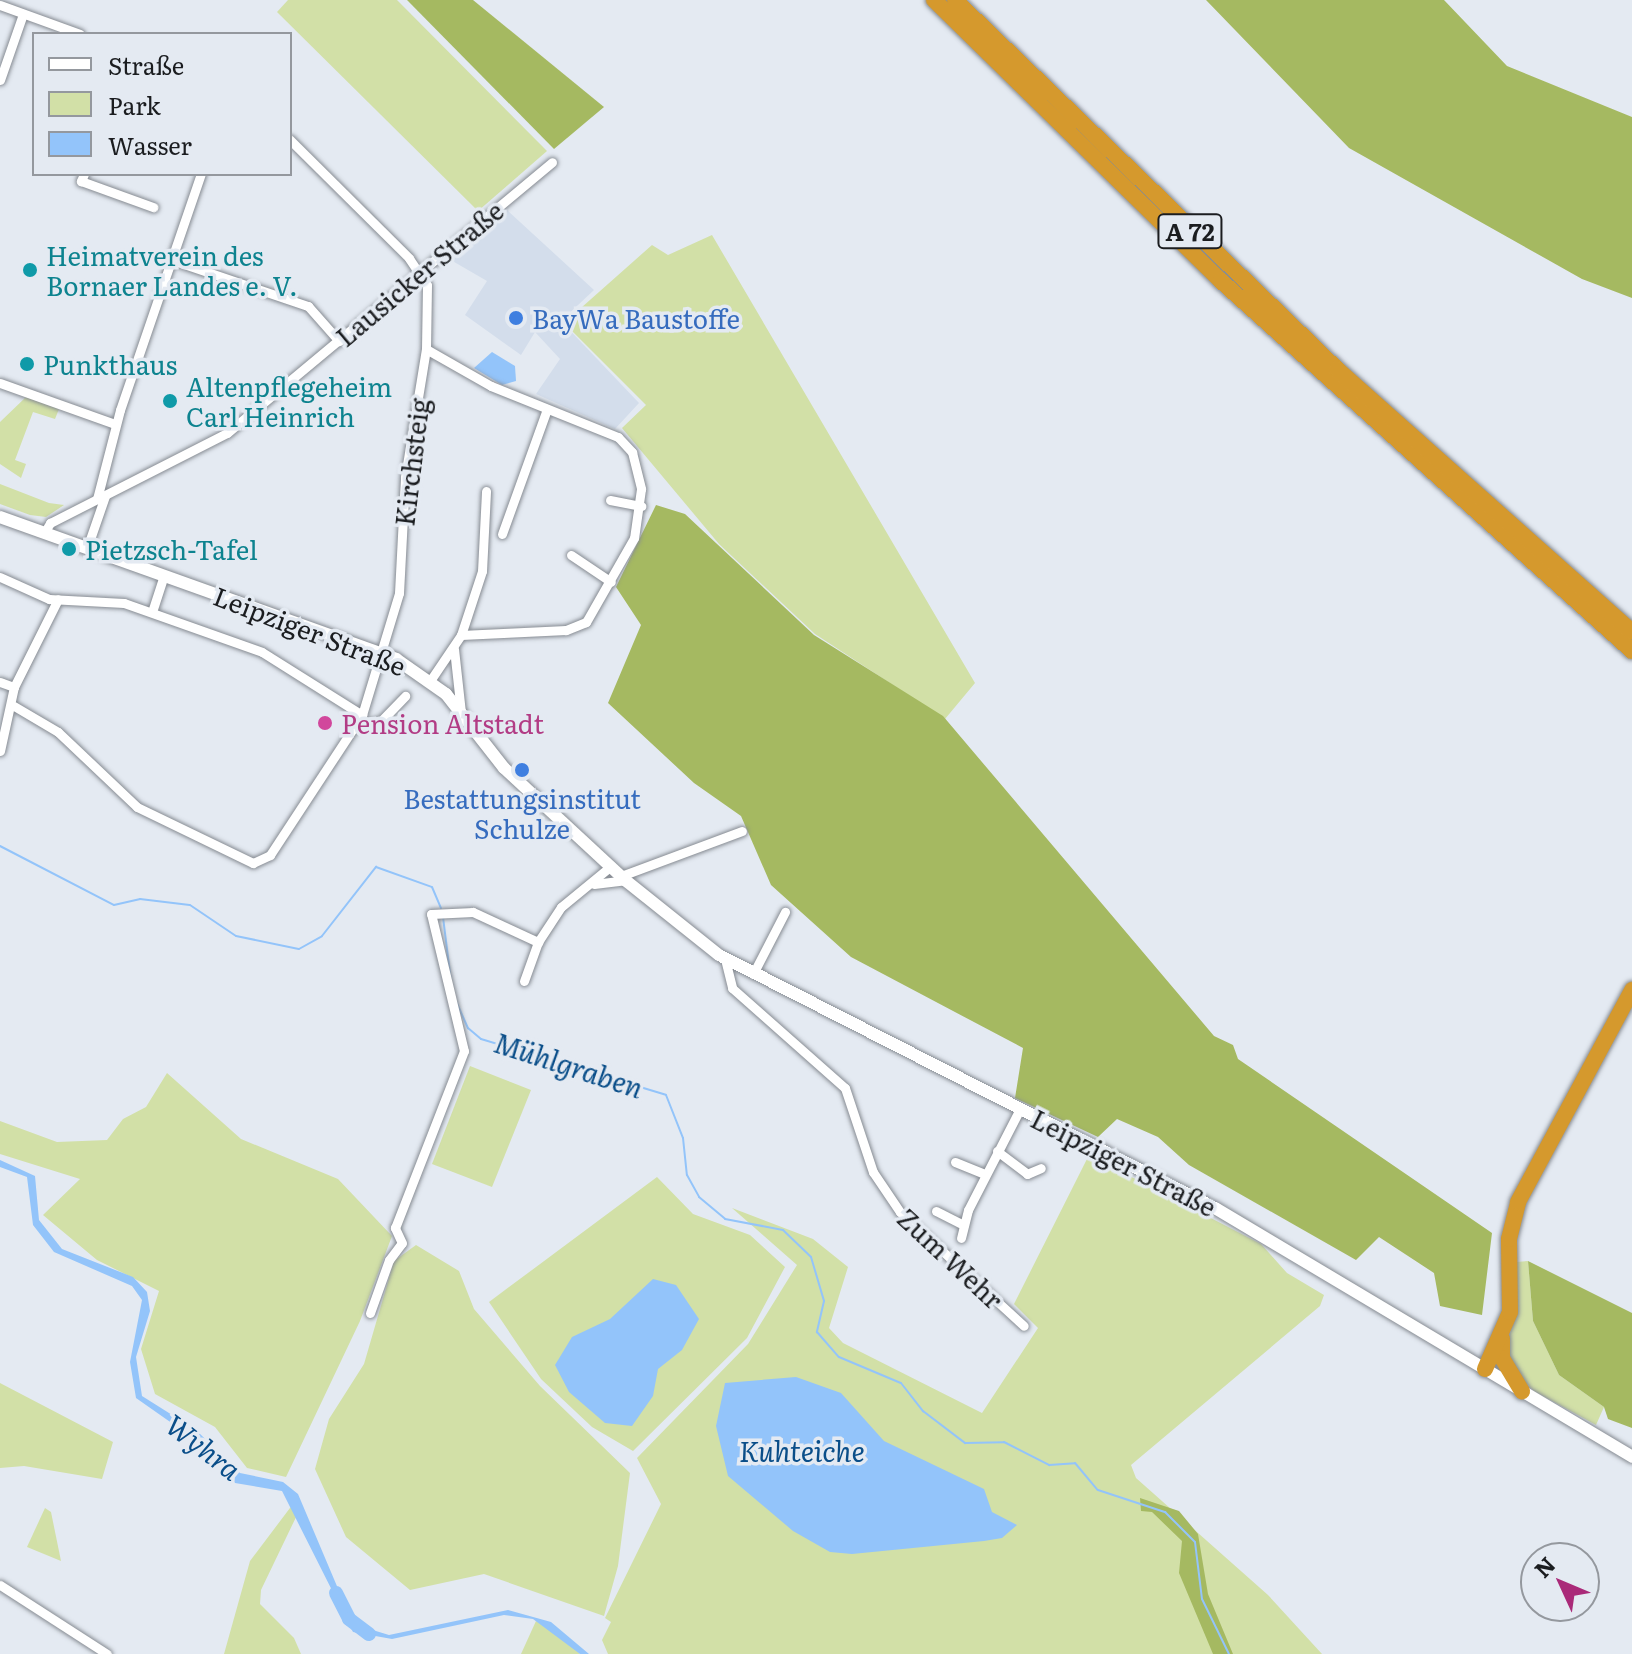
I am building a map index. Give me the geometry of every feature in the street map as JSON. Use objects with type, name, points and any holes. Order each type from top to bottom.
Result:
[{"type":"highway","name":"A 72","points":[[934,0],[1232,291],[1632,651]]},
{"type":"highway","name":"A 72","points":[[955,0],[1252,289],[1632,632]]},
{"type":"highway","points":[[1589,595],[1632,622]]},
{"type":"highway","points":[[1522,1391],[1502,1358],[1518,1202],[1632,990]]},
{"type":"highway","points":[[1485,1369],[1502,1338]]},
{"type":"street","points":[[0,5],[74,32]]},
{"type":"street","points":[[0,80],[23,14]]},
{"type":"street","points":[[292,142],[421,270]]},
{"type":"street","name":"Lausicker Straße","points":[[44,533],[50,523],[210,445],[552,162]]},
{"type":"street","points":[[83,176],[81,181],[153,207]]},
{"type":"street","points":[[87,548],[101,498],[115,424],[200,176]]},
{"type":"street","points":[[172,260],[308,306],[339,341]]},
{"type":"street","name":"Kirchsteig","points":[[14,706],[58,732],[137,807],[253,863],[270,855],[356,726],[385,654],[399,593],[405,477],[426,349],[427,285],[421,270]]},
{"type":"street","points":[[426,349],[491,386],[627,444],[640,473],[641,506],[634,538],[586,622],[537,631],[461,635]]},
{"type":"street","points":[[0,383],[115,424]]},
{"type":"street","points":[[502,534],[547,409]]},
{"type":"street","points":[[430,681],[461,635],[482,571],[486,491]]},
{"type":"street","points":[[610,500],[641,506]]},
{"type":"street","name":"Leipziger Straße","points":[[0,517],[385,654],[430,681],[461,712],[504,768],[611,866],[622,880],[725,959],[1215,1208],[1632,1457]]},
{"type":"street","points":[[571,555],[611,582]]},
{"type":"street","points":[[152,612],[164,576]]},
{"type":"street","points":[[0,577],[58,599],[102,599],[152,612],[262,652],[362,715]]},
{"type":"street","points":[[0,751],[14,706],[14,687],[58,599]]},
{"type":"street","points":[[454,649],[461,712]]},
{"type":"street","points":[[0,682],[14,687]]},
{"type":"street","points":[[356,726],[388,716],[405,696]]},
{"type":"street","points":[[594,884],[622,880],[742,831]]},
{"type":"street","points":[[524,981],[538,942],[561,907],[594,884],[611,866]]},
{"type":"street","points":[[370,1313],[389,1260],[402,1243],[395,1228],[464,1051],[431,914],[473,912],[538,942]]},
{"type":"street","points":[[753,974],[785,912]]},
{"type":"street","name":"Zum Wehr","points":[[725,959],[732,988],[845,1088],[873,1172],[900,1212],[1024,1326]]},
{"type":"street","points":[[961,1238],[985,1174],[1020,1109]]},
{"type":"street","points":[[997,1151],[1027,1174],[1041,1168]]},
{"type":"street","points":[[955,1162],[985,1174]]},
{"type":"street","points":[[936,1211],[964,1225]]},
{"type":"street","points":[[0,1585],[107,1654]]},
{"type":"shaded area","name":"BayWa Baustoffe","points":[[507,210],[594,290],[561,321],[639,403],[615,429],[536,394],[560,359],[535,332],[521,355],[465,315],[487,281],[449,259]]},
{"type":"green space","points":[[288,0],[397,0],[547,151],[478,211],[277,12]]},
{"type":"green space","points":[[407,0],[473,0],[604,107],[554,149]]},
{"type":"green space","points":[[1206,0],[1444,0],[1507,66],[1632,117],[1632,298],[1582,279],[1349,148]]},
{"type":"green space","points":[[712,235],[975,683],[945,719],[815,634],[719,544],[622,428],[646,405],[564,323],[652,245],[668,255]]},
{"type":"green space","points":[[26,397],[59,409],[55,419],[33,412],[15,460],[26,464],[21,478],[0,464],[0,422]]},
{"type":"green space","points":[[0,484],[49,503],[64,505],[46,517],[30,515],[0,504]]},
{"type":"green space","points":[[656,505],[685,514],[814,635],[943,716],[1214,1036],[1233,1045],[1238,1059],[1492,1233],[1482,1315],[1440,1306],[1434,1273],[1379,1237],[1356,1260],[1189,1165],[1158,1137],[1117,1119],[1098,1137],[1015,1098],[1023,1048],[851,957],[771,885],[741,816],[694,783],[608,703],[641,625],[616,587]]},
{"type":"green space","points":[[470,1066],[531,1090],[492,1187],[432,1164]]},
{"type":"green space","points":[[167,1073],[241,1139],[338,1179],[392,1236],[360,1321],[286,1477],[247,1468],[215,1427],[155,1394],[141,1349],[159,1291],[97,1260],[43,1215],[80,1179],[0,1154],[0,1121],[57,1142],[107,1140],[123,1119],[146,1107]]},
{"type":"green space","points":[[1089,1155],[1261,1244],[1287,1273],[1324,1295],[1320,1306],[1131,1465],[1136,1478],[1268,1595],[1322,1654],[608,1654],[602,1640],[611,1622],[605,1618],[661,1504],[637,1458],[748,1344],[797,1265],[732,1208],[813,1239],[848,1267],[829,1328],[843,1343],[982,1413],[1038,1328],[1014,1304]]},
{"type":"green space","points":[[657,1177],[693,1214],[750,1235],[785,1267],[747,1338],[633,1451],[592,1427],[541,1379],[489,1302]]},
{"type":"green space","points":[[416,1245],[459,1271],[474,1309],[540,1386],[630,1473],[618,1566],[604,1616],[484,1574],[410,1590],[346,1537],[315,1469],[329,1419],[364,1364],[394,1261]]},
{"type":"green space","points":[[1528,1261],[1533,1321],[1559,1375],[1604,1407],[1596,1425],[1534,1391],[1511,1368],[1507,1345],[1517,1307],[1516,1262]]},
{"type":"green space","points":[[1528,1261],[1632,1313],[1632,1428],[1608,1419],[1604,1407],[1559,1375],[1533,1321]]},
{"type":"green space","points":[[0,1383],[113,1442],[102,1479],[24,1466],[0,1468]]},
{"type":"green space","points":[[1140,1498],[1179,1511],[1198,1534],[1208,1594],[1233,1654],[1213,1654],[1179,1573],[1182,1541],[1152,1512],[1141,1511]]},
{"type":"green space","points":[[293,1504],[298,1513],[261,1590],[260,1604],[294,1638],[301,1654],[224,1654],[250,1561]]},
{"type":"green space","points":[[45,1508],[51,1512],[61,1561],[27,1547]]},
{"type":"green space","points":[[536,1621],[560,1635],[580,1654],[521,1654]]},
{"type":"water","points":[[492,352],[515,366],[516,381],[502,385],[474,368]]},
{"type":"water","name":"Wyhra","points":[[0,1160],[35,1176],[39,1220],[62,1249],[133,1277],[147,1292],[150,1311],[136,1357],[142,1396],[196,1430],[240,1473],[283,1482],[298,1494],[353,1624],[389,1635],[508,1610],[551,1622],[589,1654],[580,1654],[533,1619],[504,1615],[392,1639],[353,1632],[282,1491],[235,1483],[193,1438],[136,1398],[130,1362],[142,1300],[132,1286],[54,1252],[33,1225],[27,1177],[0,1167]]},
{"type":"water","points":[[653,1279],[676,1285],[699,1319],[682,1350],[658,1369],[653,1396],[632,1426],[605,1423],[569,1392],[555,1365],[572,1337],[610,1319]]},
{"type":"water","name":"Kuhteiche","points":[[796,1377],[841,1393],[884,1441],[984,1489],[992,1512],[1017,1525],[1002,1538],[852,1554],[830,1552],[793,1531],[728,1476],[716,1426],[725,1383]]},
{"type":"waterway","name":"Mühlgraben","points":[[0,846],[114,905],[140,899],[190,905],[236,936],[299,949],[322,936],[376,867],[432,887],[441,908]]},
{"type":"waterway","name":"Mühlgraben","points":[[443,917],[451,981]]},
{"type":"waterway","name":"Mühlgraben","points":[[455,999],[468,1028],[481,1039],[666,1095],[683,1138],[687,1175],[699,1197],[725,1219],[783,1230],[811,1257],[824,1301],[817,1332],[839,1357],[901,1383],[923,1411],[965,1443],[1004,1442],[1049,1465],[1075,1463],[1098,1490],[1165,1512],[1195,1542],[1202,1599],[1229,1654]]},
{"type":"waterway","points":[[336,1593],[349,1619],[369,1634]]},
{"type":"place","name":"Heimatverein des Bornaer Landes e. V.","points":[[30,270]]},
{"type":"place","name":"BayWa Baustoffe","points":[[516,318]]},
{"type":"place","name":"Punkthaus","points":[[27,364]]},
{"type":"place","name":"Altenpflegeheim Carl Heinrich","points":[[170,401]]},
{"type":"place","name":"Pietzsch-Tafel","points":[[69,549]]},
{"type":"place","name":"Pension Altstadt","points":[[325,723]]},
{"type":"place","name":"Bestattungsinstitut Schulze","points":[[522,770]]}]
